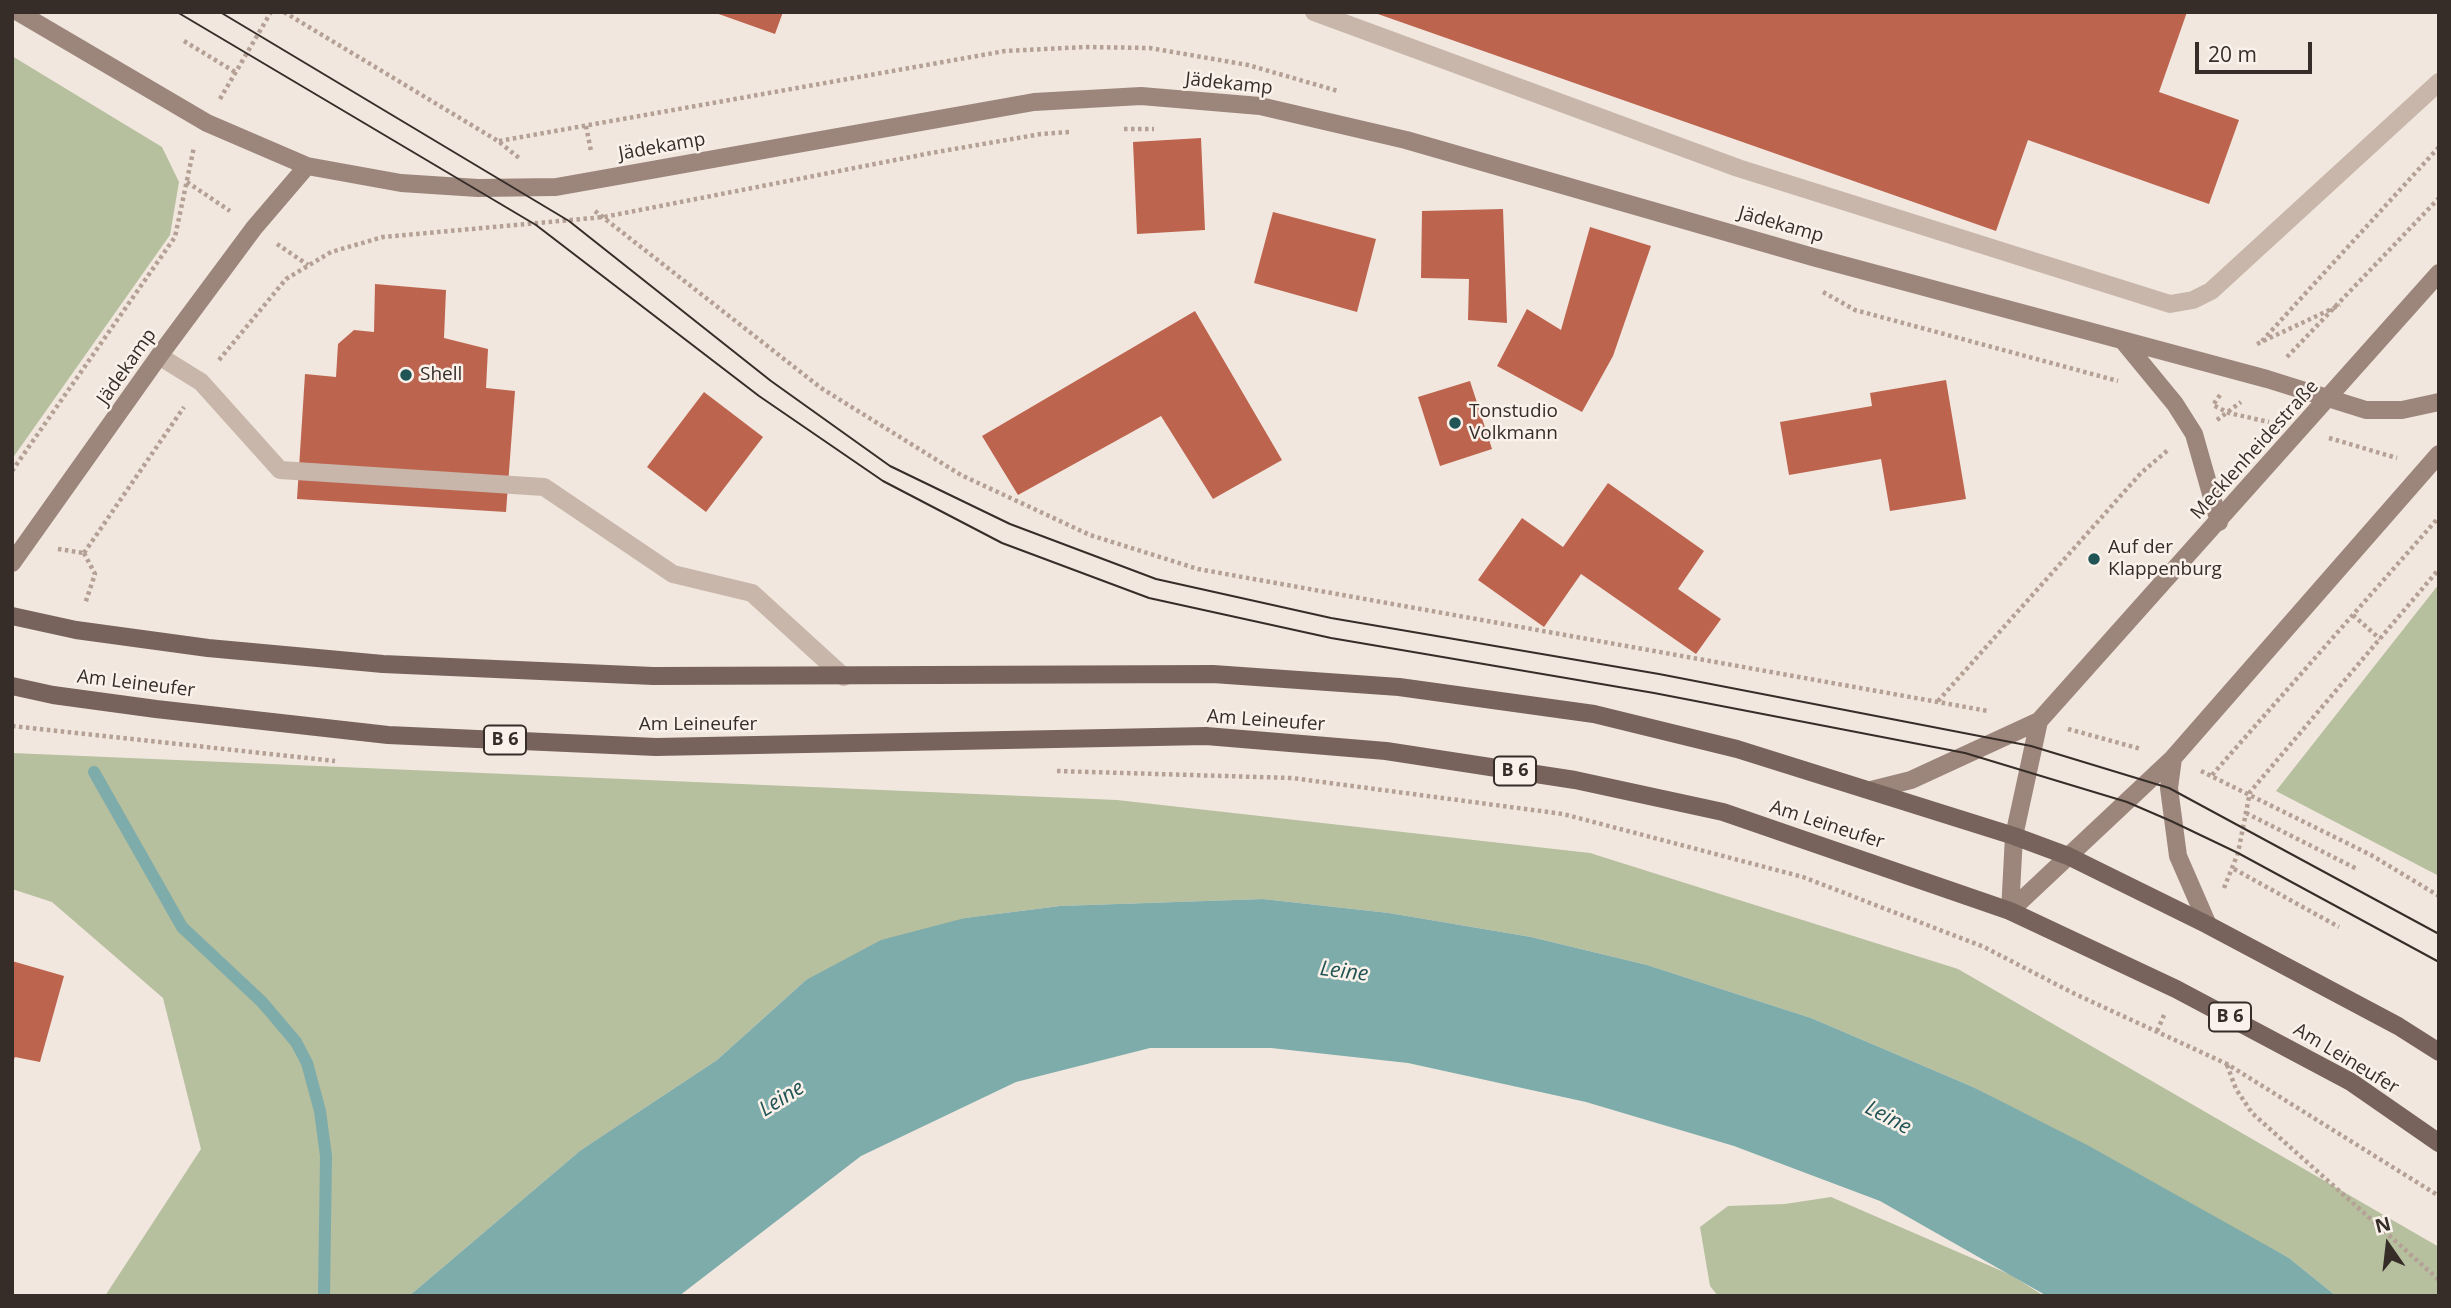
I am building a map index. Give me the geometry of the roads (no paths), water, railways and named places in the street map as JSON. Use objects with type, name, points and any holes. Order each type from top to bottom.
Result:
[{"type":"main road","points":[[12,616],[76,630],[196,646],[383,664],[653,676],[1213,674],[1399,687],[1594,714],[1737,749],[2014,836],[2068,856],[2208,925],[2398,1026],[2439,1052]]},
{"type":"main road","name":"Am Leineufer","points":[[12,686],[53,695],[156,709],[388,735],[656,747],[1206,736],[1386,751],[1575,780],[1723,812],[2010,911],[2176,989],[2351,1082],[2439,1143]]},
{"type":"street","name":"Jädekamp","points":[[18,12],[207,123],[307,166],[401,183],[478,188],[556,187],[1034,102],[1141,96],[1260,106],[1406,140],[2124,342],[2267,379],[2366,410],[2402,410],[2439,402]]},
{"type":"street","name":"Jädekamp","points":[[12,564],[159,356],[254,228],[307,166]]},
{"type":"street","name":"Mecklenheidestraße","points":[[2010,911],[2014,836],[2039,721],[2439,273]]},
{"type":"street","points":[[2124,342],[2175,404],[2194,434],[2219,522]]},
{"type":"street","points":[[2010,911],[2173,758],[2434,461]]},
{"type":"street","points":[[1871,790],[1910,780],[2039,721]]},
{"type":"street","points":[[2173,758],[2169,788],[2178,856],[2208,925]]},
{"type":"lane","points":[[1314,12],[1738,168],[2170,304],[2193,300],[2211,290],[2439,82]]},
{"type":"lane","points":[[159,356],[201,382],[280,470],[544,487],[673,574],[752,593],[844,677]]},
{"type":"water","name":"Leine","points":[[1263,899],[1389,913],[1531,937],[1647,965],[1811,1018],[1973,1087],[2089,1146],[2289,1258],[2336,1296],[2047,1296],[1880,1201],[1734,1146],[1586,1102],[1408,1063],[1271,1048],[1150,1048],[1016,1082],[861,1156],[679,1296],[409,1296],[581,1150],[717,1060],[806,980],[881,940],[965,918],[1060,906]]},
{"type":"waterway","points":[[94,772],[182,927],[262,1002],[296,1042],[307,1063],[320,1111],[326,1156],[324,1296]]},
{"type":"tram line","points":[[177,12],[536,225],[759,396],[883,481],[1002,543],[1149,598],[1331,638],[1654,693],[1965,753],[2127,802],[2171,821],[2238,853],[2439,962]]},
{"type":"tram line","points":[[220,12],[569,221],[771,381],[890,466],[1010,524],[1156,579],[1331,618],[1659,674],[2031,746],[2169,788],[2439,934]]},
{"type":"place","name":"Shell","points":[[406,375]]},
{"type":"place","name":"Tonstudio Volkmann","points":[[1455,423]]},
{"type":"place","name":"Auf der Klappenburg","points":[[2094,559]]}]
